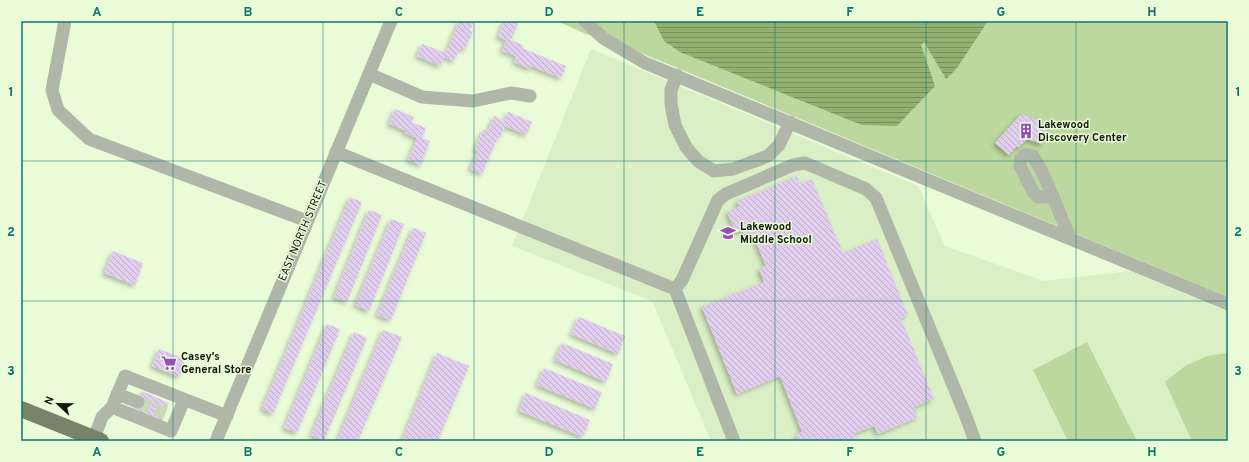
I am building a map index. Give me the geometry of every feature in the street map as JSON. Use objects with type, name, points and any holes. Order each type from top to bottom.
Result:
[{"type":"main road","points":[[21,409],[90,438]]},
{"type":"street","points":[[65,21],[52,90],[58,110],[89,139],[307,221]]},
{"type":"street","name":"EAST NORTH STREET","points":[[216,441],[391,21]]},
{"type":"street","points":[[585,21],[603,38],[645,63],[1228,304]]},
{"type":"street","points":[[369,74],[422,97],[473,101],[512,93],[530,96]]},
{"type":"street","points":[[677,75],[671,90],[671,104],[676,125],[686,147],[698,161],[714,171],[733,169],[768,156],[779,146],[790,122]]},
{"type":"street","points":[[336,152],[675,289],[734,441]]},
{"type":"street","points":[[675,289],[682,280],[718,200],[726,194],[793,165],[805,163],[866,189],[876,198],[975,441]]},
{"type":"street","points":[[1053,197],[1070,238]]},
{"type":"street","points":[[90,438],[102,417],[112,407],[125,376],[227,416]]},
{"type":"street","points":[[117,394],[138,402]]},
{"type":"street","points":[[112,407],[171,431],[171,415],[184,400]]},
{"type":"shaded area","points":[[557,21],[1228,21],[1228,297],[634,50],[586,34]]},
{"type":"shaded area","points":[[654,21],[988,21],[957,68],[946,79],[924,42],[921,45],[935,86],[897,126],[862,125],[680,52],[664,41]]},
{"type":"shaded area","name":"Lakewood Middle School","points":[[591,49],[918,186],[945,246],[1044,281],[1130,271],[1228,312],[1228,441],[711,441],[652,301],[512,246]]},
{"type":"shaded area","points":[[1087,342],[1137,441],[1068,441],[1033,370]]},
{"type":"shaded area","points":[[1228,353],[1228,441],[1192,441],[1165,382],[1185,366],[1207,356]]},
{"type":"building","points":[[459,21],[474,21],[470,30],[473,31],[465,50],[460,48],[454,61],[444,57],[440,66],[417,56],[422,44],[446,53]]},
{"type":"building","points":[[504,21],[519,21],[511,40],[523,45],[522,48],[566,66],[561,78],[531,66],[530,69],[514,62],[516,56],[502,51],[506,40],[498,37]]},
{"type":"building","points":[[395,109],[414,117],[412,122],[426,128],[422,138],[430,141],[421,165],[408,160],[417,138],[405,133],[406,131],[389,124]]},
{"type":"building","points":[[508,112],[532,122],[526,135],[505,126],[500,138],[498,137],[482,174],[470,169],[478,151],[475,149],[483,130],[488,131],[494,116],[504,121]]},
{"type":"building","name":"Lakewood Discovery Center","points":[[1021,114],[1049,124],[1042,144],[1027,139],[1019,147],[1016,147],[1009,155],[995,143]]},
{"type":"building","points":[[797,176],[800,184],[812,179],[843,253],[877,239],[908,315],[901,318],[934,399],[914,407],[918,417],[878,434],[874,426],[855,433],[858,440],[856,441],[798,441],[796,435],[802,432],[780,376],[737,394],[702,307],[764,282],[759,269],[766,266],[752,233],[745,236],[742,230],[736,233],[727,212],[739,207],[737,201]]},
{"type":"building","points":[[350,197],[362,202],[273,414],[262,409]]},
{"type":"building","points":[[369,210],[382,215],[347,302],[334,297]]},
{"type":"building","points":[[391,219],[404,224],[369,311],[355,305]]},
{"type":"building","points":[[413,228],[426,233],[391,320],[377,315]]},
{"type":"building","points":[[113,251],[143,263],[135,285],[104,273]]},
{"type":"building","points":[[579,317],[625,336],[618,354],[571,334]]},
{"type":"building","points":[[327,324],[340,329],[297,433],[284,428]]},
{"type":"building","points":[[383,330],[402,337],[358,441],[337,441]]},
{"type":"building","points":[[354,332],[367,338],[324,441],[311,435]]},
{"type":"building","points":[[562,343],[613,364],[606,382],[555,360]]},
{"type":"building","name":"Casey's General Store","points":[[159,349],[185,359],[179,377],[152,366]]},
{"type":"building","points":[[437,353],[469,366],[438,441],[402,441]]},
{"type":"building","points":[[544,368],[602,392],[595,409],[537,385]]},
{"type":"building","name":"Casey's General Store","points":[[142,391],[169,403],[160,424],[133,412]]},
{"type":"building","points":[[526,393],[590,420],[583,437],[519,411]]},
{"type":"tunnel","points":[[138,402],[165,413]]},
{"type":"place","name":"Lakewood Discovery Center","points":[[1026,131]]},
{"type":"place","name":"Lakewood Middle School","points":[[728,233]]},
{"type":"place","name":"Casey's General Store","points":[[169,363]]}]
